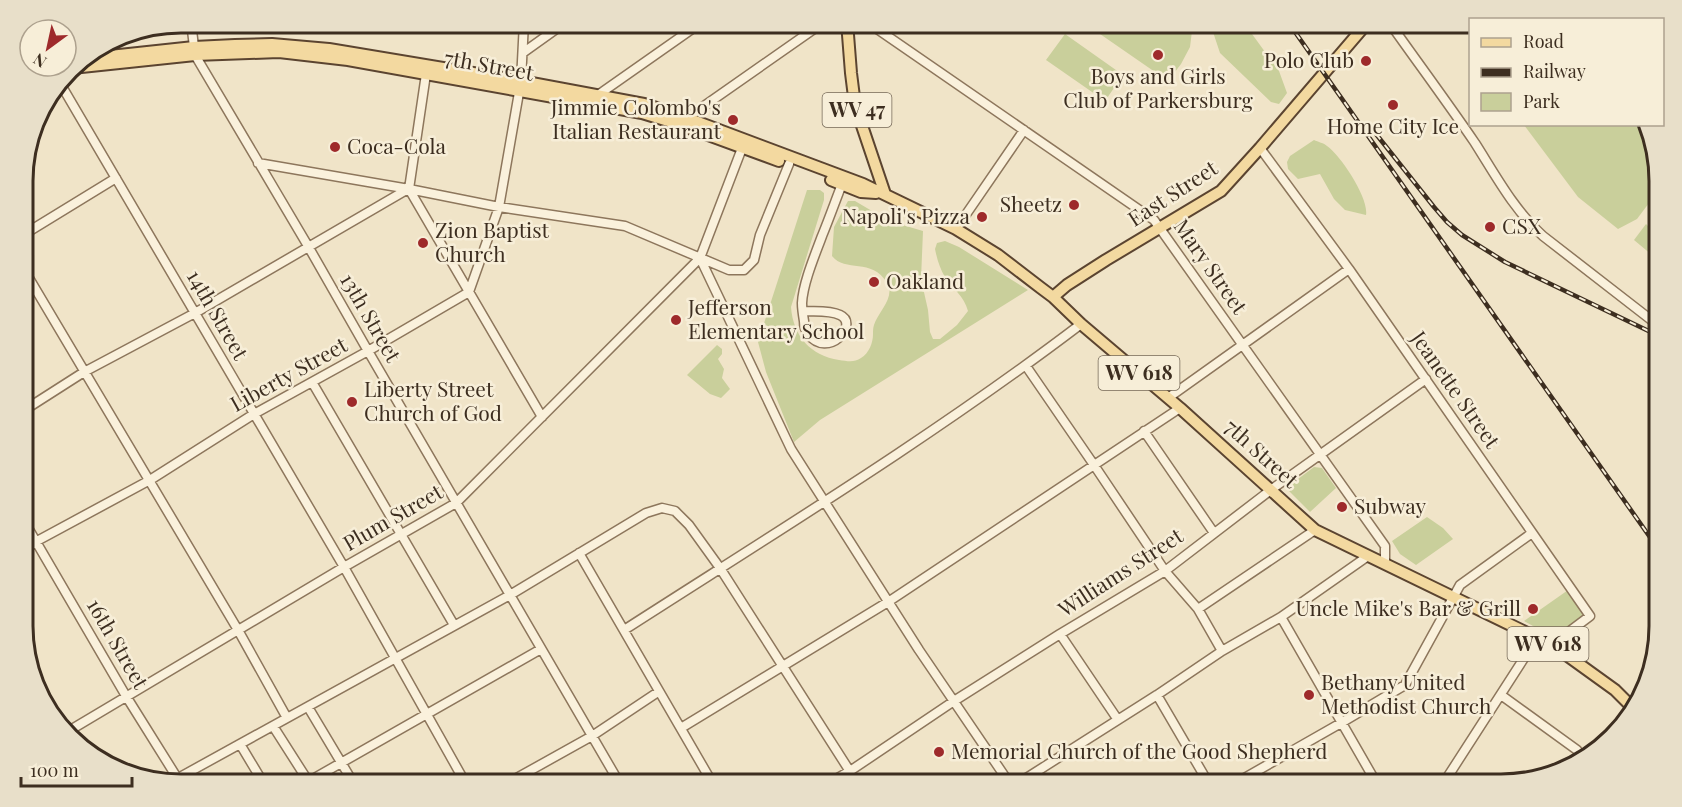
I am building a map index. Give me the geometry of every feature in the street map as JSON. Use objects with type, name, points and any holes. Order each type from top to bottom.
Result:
[{"type":"main road","name":"WV 47","points":[[848,33],[855,105],[885,194]]},
{"type":"main road","name":"East Street","points":[[1053,297],[1067,285],[1106,260],[1221,191],[1359,33]]},
{"type":"main road","name":"7th Street","points":[[99,58],[272,44],[313,46],[520,86],[682,121]]},
{"type":"main road","name":"7th Street","points":[[89,66],[194,51],[279,52],[348,60],[426,74],[598,95],[644,104],[744,144],[863,184],[956,229],[999,255],[1053,297],[1081,324],[1272,489],[1315,530],[1554,646],[1615,690],[1627,702]]},
{"type":"main road","name":"7th Street","points":[[744,144],[861,192],[885,194]]},
{"type":"street","name":"13th Street","points":[[192,33],[194,51],[613,774]]},
{"type":"street","points":[[470,292],[499,207],[520,86],[524,33]]},
{"type":"street","points":[[524,52],[551,33]]},
{"type":"street","points":[[598,95],[686,33]]},
{"type":"street","points":[[682,121],[808,33]]},
{"type":"street","name":"Mary Street","points":[[883,33],[1154,220],[1385,546],[1385,564]]},
{"type":"street","points":[[1397,33],[1527,222],[1649,318]]},
{"type":"street","points":[[426,74],[409,189],[542,417]]},
{"type":"street","name":"14th Street","points":[[64,90],[344,567],[460,774]]},
{"type":"street","points":[[956,229],[1024,130]]},
{"type":"street","name":"Plum Street","points":[[74,728],[456,503],[700,258],[744,144]]},
{"type":"street","name":"Jeanette Street","points":[[1260,148],[1349,269],[1590,616],[1558,640],[1554,646]]},
{"type":"street","points":[[258,163],[499,207],[625,226],[729,270],[744,270],[754,260],[760,236],[789,164]]},
{"type":"street","points":[[33,229],[116,178]]},
{"type":"street","points":[[803,311],[839,314],[847,322],[846,329],[830,343],[825,344],[813,340],[804,328],[802,301],[810,269],[842,184]]},
{"type":"street","points":[[33,405],[84,372],[195,313],[409,189]]},
{"type":"street","points":[[700,258],[791,449],[888,602],[1003,774]]},
{"type":"street","points":[[1168,398],[1349,269]]},
{"type":"street","points":[[33,285],[238,630],[286,718]]},
{"type":"street","name":"Liberty Street","points":[[33,544],[150,480],[254,414],[470,292]]},
{"type":"street","points":[[624,630],[824,502],[1026,366],[1081,324]]},
{"type":"street","points":[[1026,366],[1165,571],[1198,609],[1222,651]]},
{"type":"street","name":"Williams Street","points":[[845,774],[954,701],[1165,571],[1272,489],[1426,380]]},
{"type":"street","points":[[312,382],[454,626]]},
{"type":"street","points":[[681,728],[888,602],[1180,408]]},
{"type":"street","points":[[1144,431],[1214,533]]},
{"type":"street","points":[[190,774],[286,718],[510,595],[646,513],[662,508],[675,511],[689,525],[720,568],[852,774]]},
{"type":"street","points":[[1198,609],[1315,530]]},
{"type":"street","points":[[1252,774],[1405,685],[1460,585],[1532,533]]},
{"type":"street","name":"16th Street","points":[[33,535],[172,774]]},
{"type":"street","points":[[579,553],[707,774]]},
{"type":"street","points":[[1034,774],[1222,651],[1281,617],[1368,555]]},
{"type":"street","points":[[1281,617],[1371,774]]},
{"type":"street","points":[[1060,634],[1118,720]]},
{"type":"street","points":[[1450,774],[1538,639]]},
{"type":"street","points":[[323,774],[541,649]]},
{"type":"street","points":[[524,774],[592,736],[658,692]]},
{"type":"street","points":[[1156,695],[1203,774]]},
{"type":"street","points":[[1501,695],[1577,750]]},
{"type":"street","points":[[308,706],[348,774]]},
{"type":"street","points":[[273,726],[301,774]]},
{"type":"street","points":[[240,744],[258,774]]},
{"type":"green space","name":"Boys and Girls Club of Parkersburg","points":[[1099,33],[1192,33],[1190,47],[1168,81]]},
{"type":"green space","points":[[1213,33],[1251,33],[1279,71],[1287,93],[1279,104],[1271,102],[1220,53]]},
{"type":"green space","points":[[1065,34],[1123,75],[1105,101],[1046,60]]},
{"type":"green space","points":[[1525,126],[1639,126],[1648,162],[1649,203],[1637,219],[1618,229],[1578,197]]},
{"type":"green space","points":[[1314,140],[1323,143],[1333,151],[1346,168],[1359,188],[1366,215],[1345,210],[1334,199],[1320,174],[1298,179],[1288,169],[1287,162],[1290,156]]},
{"type":"green space","points":[[807,190],[820,190],[824,193],[824,200],[791,307],[795,327],[805,343],[820,354],[829,358],[850,361],[864,356],[870,348],[874,325],[889,294],[887,283],[874,270],[844,264],[832,256],[834,227],[848,201],[855,201],[889,221],[923,231],[921,279],[933,339],[940,339],[957,325],[968,311],[964,301],[942,271],[935,249],[937,243],[945,241],[959,247],[1028,290],[820,420],[794,442],[766,372],[758,342]]},
{"type":"green space","points":[[1646,224],[1649,227],[1649,252],[1634,240]]},
{"type":"green space","points":[[717,345],[722,349],[722,354],[718,359],[724,369],[722,378],[730,389],[721,398],[710,394],[687,375]]},
{"type":"green space","points":[[1314,467],[1322,468],[1336,488],[1310,512],[1286,488]]},
{"type":"green space","points":[[1427,517],[1443,528],[1453,539],[1416,565],[1400,554],[1392,541]]},
{"type":"green space","points":[[1571,588],[1590,616],[1558,640],[1524,621]]},
{"type":"railway","points":[[1296,33],[1649,536]]},
{"type":"railway","points":[[1376,134],[1434,207],[1462,235],[1505,262],[1649,331]]},
{"type":"place","name":"Boys and Girls Club of Parkersburg","points":[[1158,55]]},
{"type":"place","name":"Polo Club","points":[[1366,61]]},
{"type":"place","name":"Home City Ice","points":[[1393,105]]},
{"type":"place","name":"Jimmie Colombo's Italian Restaurant","points":[[733,120]]},
{"type":"place","name":"Coca-Cola","points":[[335,147]]},
{"type":"place","name":"Sheetz","points":[[1074,205]]},
{"type":"place","name":"Napoli's Pizza","points":[[982,217]]},
{"type":"place","name":"CSX","points":[[1490,227]]},
{"type":"place","name":"Zion Baptist Church","points":[[423,243]]},
{"type":"place","name":"Oakland","points":[[874,282]]},
{"type":"place","name":"Jefferson Elementary School","points":[[676,320]]},
{"type":"place","name":"Liberty Street Church of God","points":[[352,402]]},
{"type":"place","name":"Subway","points":[[1342,507]]},
{"type":"place","name":"Uncle Mike's Bar & Grill","points":[[1533,609]]},
{"type":"place","name":"Bethany United Methodist Church","points":[[1309,695]]},
{"type":"place","name":"Memorial Church of the Good Shepherd","points":[[939,752]]}]
